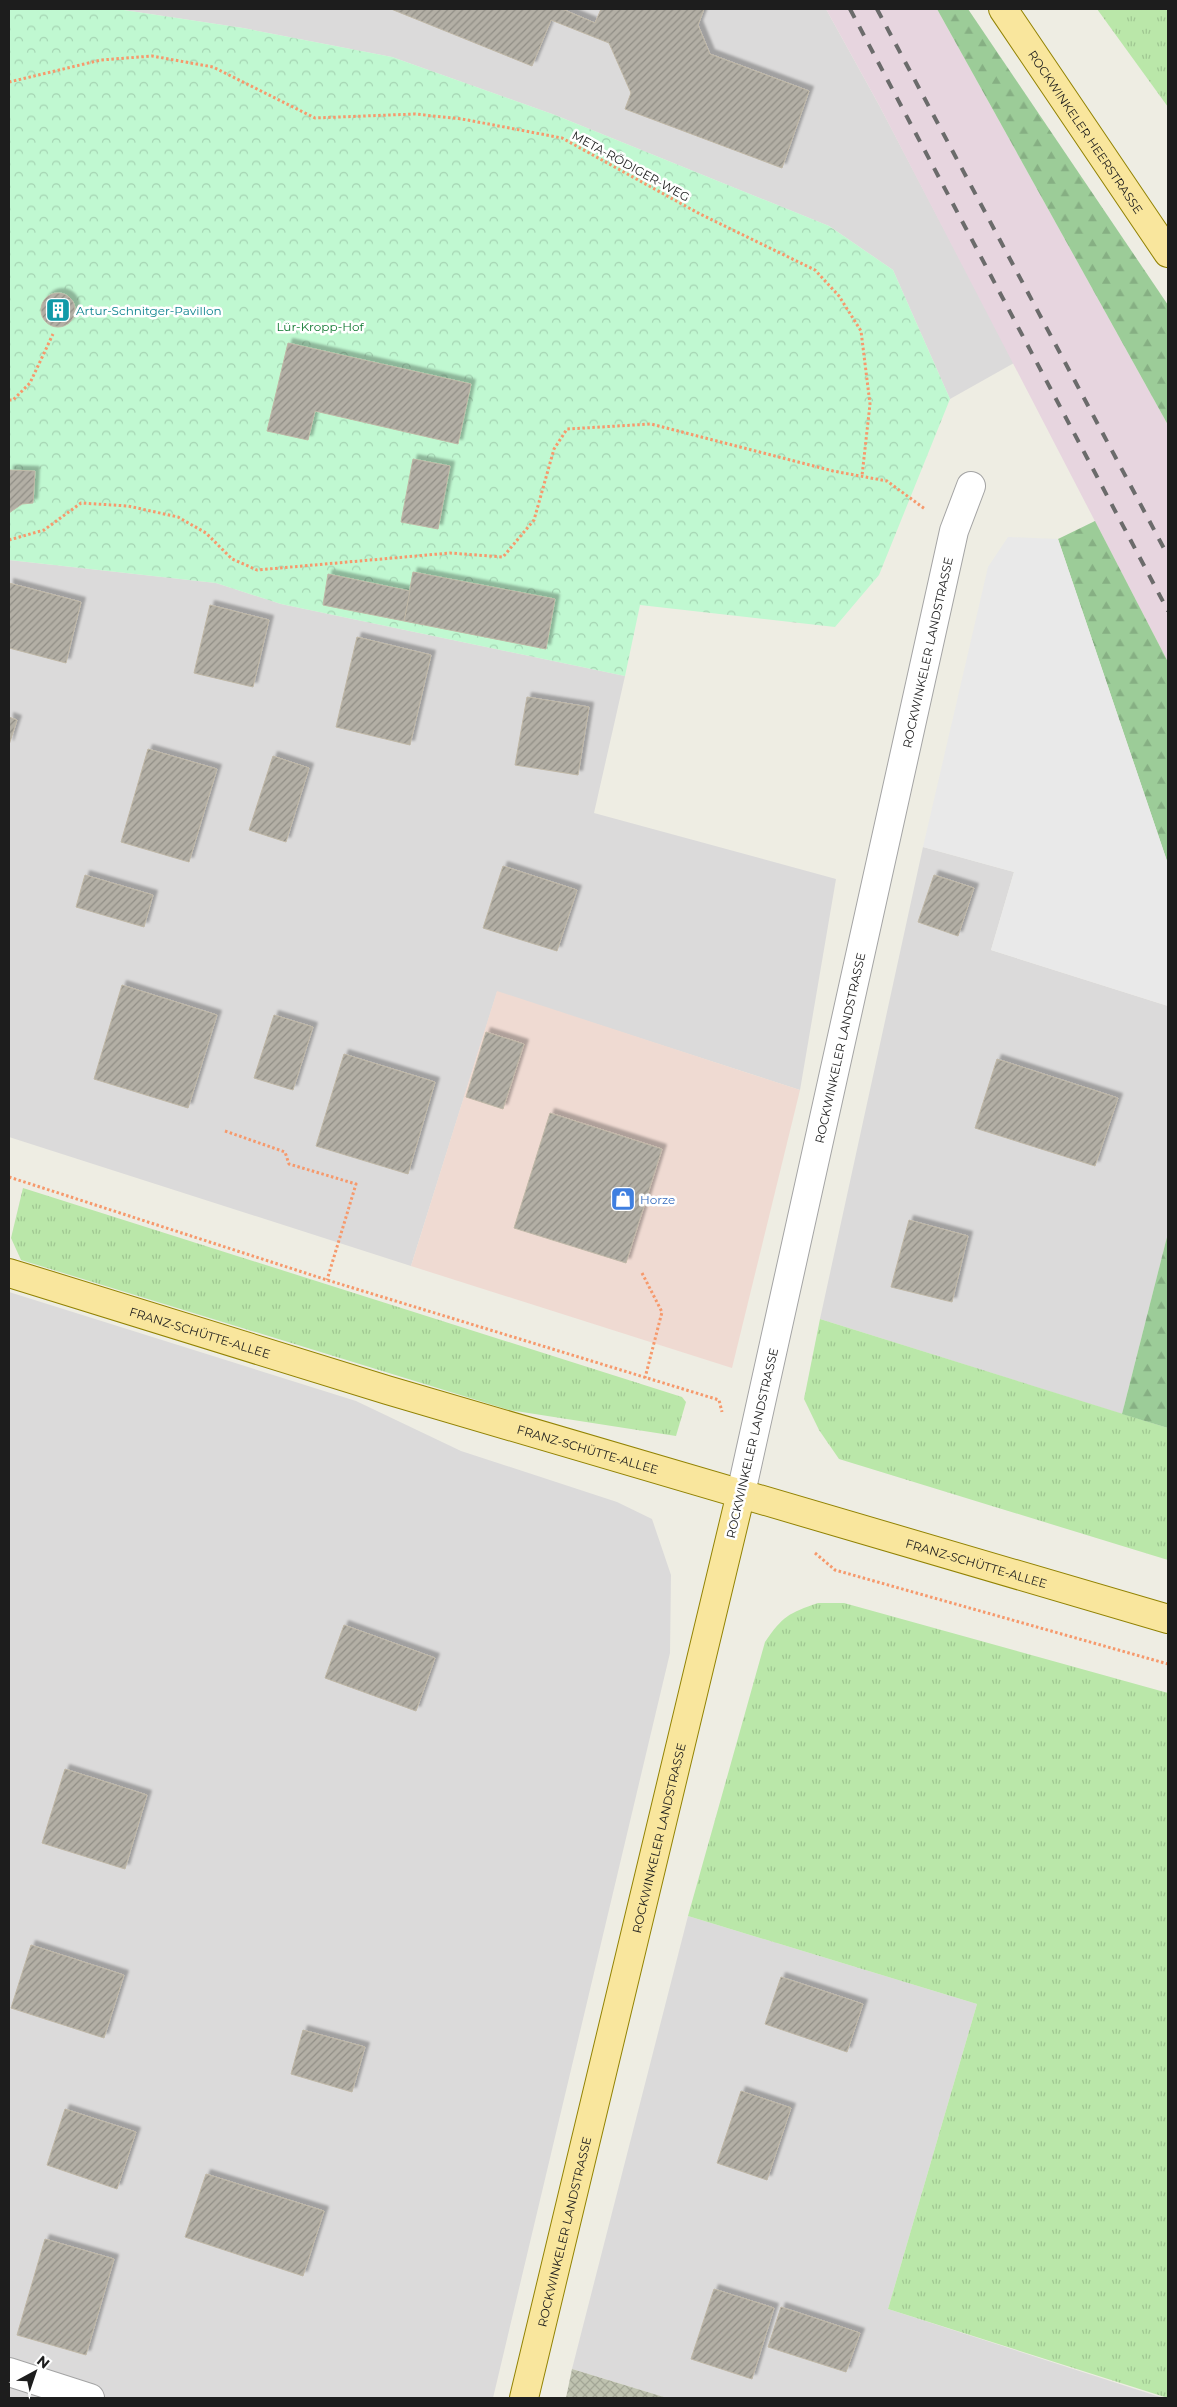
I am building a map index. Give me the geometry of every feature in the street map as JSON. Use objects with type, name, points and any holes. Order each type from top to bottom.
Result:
[{"type":"main road","name":"ROCKWINKELER HEERSTRASSE","points":[[1003,9],[1168,253]]},
{"type":"main road","name":"FRANZ-SCHÜTTE-ALLEE","points":[[9,1273],[387,1390],[741,1492],[1168,1619]]},
{"type":"main road","name":"ROCKWINKELER LANDSTRASSE","points":[[524,2398],[741,1492]]},
{"type":"street","name":"ROCKWINKELER LANDSTRASSE","points":[[741,1492],[954,530],[971,486]]},
{"type":"street","points":[[9,2372],[90,2398]]},
{"type":"path","name":"META-RÖDIGER-WEG","points":[[9,82],[101,60],[152,56],[213,67],[315,118],[415,114],[462,119],[562,138],[700,214],[815,270],[839,296],[861,331],[870,404],[862,476]]},
{"type":"path","points":[[9,400],[14,400],[30,382],[53,334]]},
{"type":"path","points":[[9,540],[44,530],[81,503],[128,506],[178,517],[206,533],[232,559],[257,570],[450,552],[503,557],[534,520],[554,449],[567,429],[651,424],[834,471],[887,481],[954,530]]},
{"type":"path","points":[[225,1130],[285,1152],[289,1164],[356,1184],[327,1280]]},
{"type":"path","points":[[9,1177],[327,1280],[719,1400],[724,1419]]},
{"type":"path","points":[[642,1273],[662,1312],[645,1378]]},
{"type":"path","points":[[814,1552],[835,1570],[1168,1664]]},
{"type":"shaded area","points":[[117,9],[826,9],[879,105],[1014,363],[950,399],[893,270],[829,226],[555,115],[392,57],[243,28]]},
{"type":"shaded area","points":[[826,9],[937,9],[1168,425],[1168,662],[879,105]]},
{"type":"shaded area","points":[[1008,537],[1058,539],[1168,864],[1168,1006],[991,950],[1014,872],[923,847],[988,567]]},
{"type":"shaded area","points":[[9,560],[216,583],[281,604],[625,676],[594,813],[836,879],[800,1090],[497,992],[411,1266],[9,1137]]},
{"type":"shaded area","points":[[923,847],[1014,872],[991,950],[1168,1006],[1168,1233],[1122,1414],[820,1319]]},
{"type":"shaded area","points":[[497,991],[800,1090],[732,1368],[411,1266]]},
{"type":"shaded area","points":[[9,1292],[356,1401],[461,1451],[617,1502],[652,1519],[671,1575],[670,1653],[493,2398],[9,2398]]},
{"type":"shaded area","points":[[688,1916],[977,2004],[888,2309],[1163,2398],[667,2398],[572,2369]]},
{"type":"shaded area","points":[[572,2369],[667,2398],[566,2398]]},
{"type":"green space","name":"Lür-Kropp-Hof","points":[[9,9],[117,9],[243,28],[392,57],[555,115],[829,226],[893,270],[950,399],[879,575],[835,627],[640,605],[625,676],[281,604],[216,583],[9,560]]},
{"type":"green space","points":[[937,9],[968,9],[1168,305],[1168,425]]},
{"type":"green space","points":[[1097,9],[1168,9],[1168,107]]},
{"type":"green space","points":[[1095,521],[1168,662],[1168,864],[1058,539]]},
{"type":"green space","points":[[23,1188],[682,1397],[686,1402],[676,1436],[509,1410],[21,1260],[11,1238]]},
{"type":"green space","points":[[1168,1233],[1168,1428],[1122,1414]]},
{"type":"green space","points":[[820,1319],[1168,1428],[1168,1560],[839,1459],[819,1430],[804,1399]]},
{"type":"green space","points":[[818,1603],[844,1603],[1168,1693],[1168,2398],[888,2309],[977,2004],[688,1916],[765,1642],[787,1616]]},
{"type":"building","points":[[391,9],[562,9],[595,23],[601,9],[704,9],[698,25],[710,54],[809,91],[782,168],[625,109],[631,93],[609,43],[551,20],[532,66]]},
{"type":"building","name":"Artur-Schnitger-Pavillon","points":[[58,293],[65,294],[70,298],[74,303],[74,317],[70,322],[65,326],[58,327],[51,326],[46,322],[42,317],[41,310],[42,303],[46,298],[51,294]]},
{"type":"building","points":[[288,343],[471,384],[458,444],[315,411],[308,440],[267,431]]},
{"type":"building","points":[[413,459],[450,466],[438,529],[401,522]]},
{"type":"building","points":[[9,470],[35,471],[33,503],[22,504],[9,513]]},
{"type":"building","points":[[413,572],[555,599],[546,649],[404,621]]},
{"type":"building","points":[[328,574],[410,591],[404,621],[323,605]]},
{"type":"building","points":[[9,583],[81,602],[66,663],[9,648]]},
{"type":"building","points":[[210,605],[269,620],[253,687],[194,673]]},
{"type":"building","points":[[357,637],[431,655],[410,745],[336,727]]},
{"type":"building","points":[[527,697],[589,707],[578,775],[515,765]]},
{"type":"building","points":[[9,717],[17,720],[9,745]]},
{"type":"building","points":[[148,749],[217,769],[189,862],[121,842]]},
{"type":"building","points":[[273,756],[309,768],[286,842],[249,830]]},
{"type":"building","points":[[503,866],[577,890],[557,951],[483,928]]},
{"type":"building","points":[[85,875],[153,895],[144,927],[76,907]]},
{"type":"building","points":[[934,875],[974,888],[958,936],[918,922]]},
{"type":"building","points":[[122,985],[217,1015],[188,1108],[94,1079]]},
{"type":"building","points":[[274,1015],[313,1027],[293,1090],[254,1078]]},
{"type":"building","points":[[486,1032],[524,1044],[503,1109],[466,1097]]},
{"type":"building","points":[[344,1054],[435,1082],[408,1174],[316,1146]]},
{"type":"building","points":[[997,1059],[1118,1098],[1095,1166],[975,1128]]},
{"type":"building","points":[[550,1113],[662,1149],[626,1263],[514,1228]]},
{"type":"building","points":[[909,1220],[968,1236],[952,1302],[891,1287]]},
{"type":"building","points":[[344,1625],[435,1658],[416,1711],[325,1678]]},
{"type":"building","points":[[65,1769],[147,1795],[125,1869],[42,1843]]},
{"type":"building","points":[[31,1945],[124,1975],[104,2038],[11,2008]]},
{"type":"building","points":[[781,1977],[863,2004],[847,2052],[765,2024]]},
{"type":"building","points":[[303,2030],[365,2047],[352,2092],[291,2074]]},
{"type":"building","points":[[741,2091],[791,2108],[767,2180],[717,2163]]},
{"type":"building","points":[[65,2109],[136,2132],[117,2189],[47,2165]]},
{"type":"building","points":[[206,2174],[324,2211],[303,2276],[185,2237]]},
{"type":"building","points":[[45,2239],[114,2259],[86,2355],[17,2335]]},
{"type":"building","points":[[714,2289],[774,2308],[752,2379],[691,2359]]},
{"type":"building","points":[[781,2307],[860,2333],[846,2372],[768,2347]]},
{"type":"railway","points":[[850,9],[1168,611]]},
{"type":"railway","points":[[877,9],[1168,556]]},
{"type":"place","name":"Artur-Schnitger-Pavillon","points":[[58,310]]},
{"type":"place","name":"Horze","points":[[623,1199]]}]
